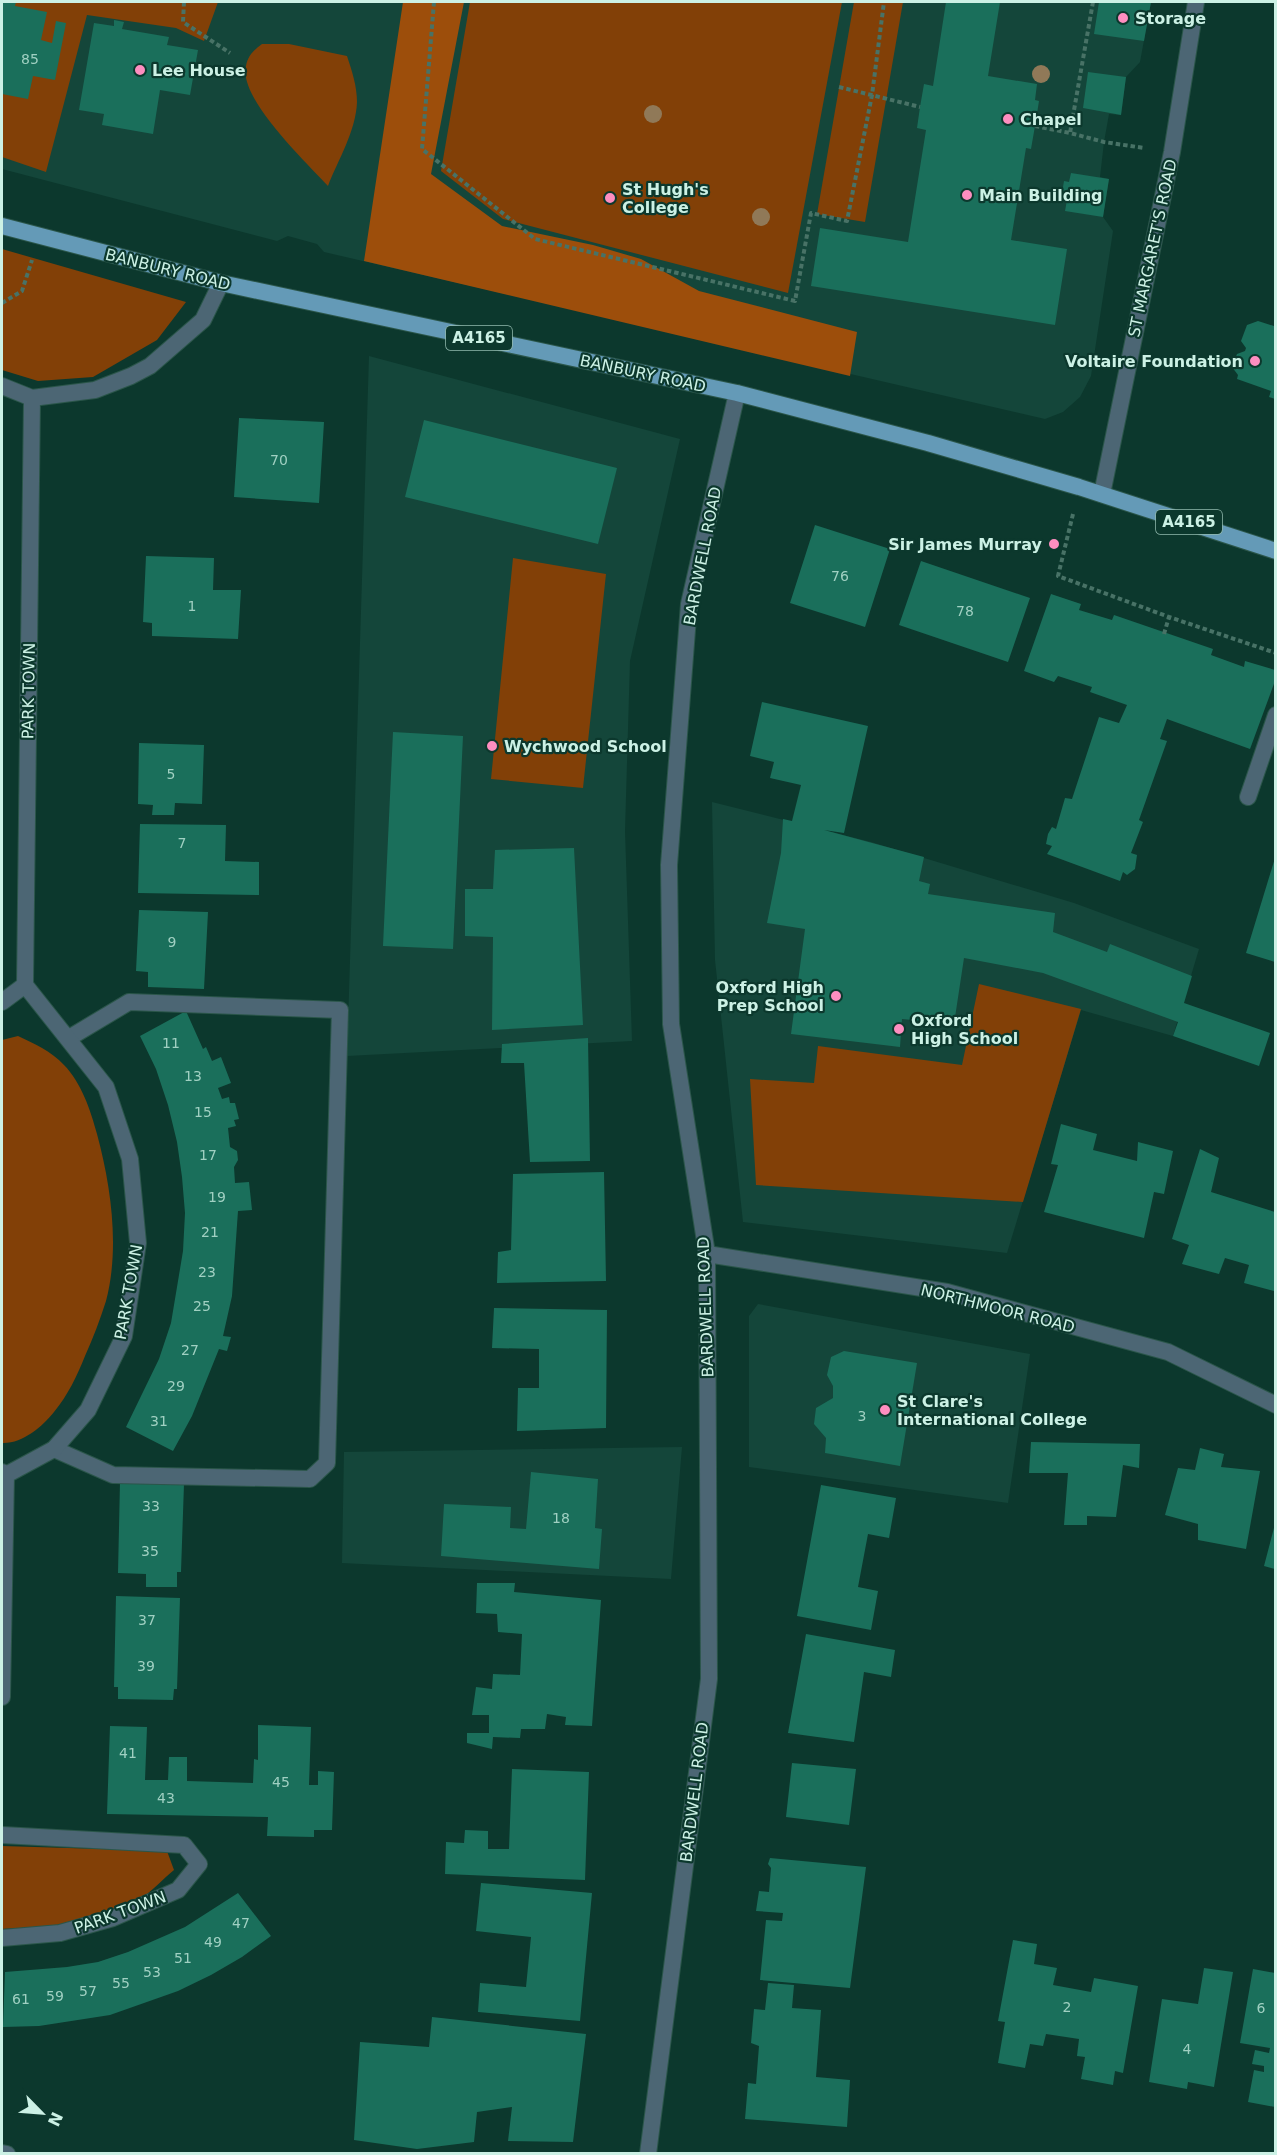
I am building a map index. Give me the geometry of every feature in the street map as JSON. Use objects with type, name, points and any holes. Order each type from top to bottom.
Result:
[{"type":"main road","name":"BANBURY ROAD","points":[[2,226],[222,283],[737,393],[928,443],[1079,487],[1275,551]]},
{"type":"street","name":"ST MARGARET'S ROAD","points":[[1102,494],[1172,152],[1196,2]]},
{"type":"street","points":[[2,386],[32,398],[95,390],[131,376],[150,366],[203,320],[222,283]]},
{"type":"street","name":"BARDWELL ROAD","points":[[648,2154],[709,1679],[707,1254],[671,1024],[669,865],[689,604],[737,393]]},
{"type":"street","name":"PARK TOWN","points":[[2,1697],[4,1473],[54,1449],[88,1410],[124,1336],[138,1243],[130,1159],[106,1087],[25,985],[32,398]]},
{"type":"street","points":[[1248,797],[1275,715]]},
{"type":"street","points":[[2,1002],[25,985]]},
{"type":"street","points":[[54,1449],[113,1474],[310,1479],[327,1463],[339,1010],[129,1002],[69,1038]]},
{"type":"street","name":"NORTHMOOR ROAD","points":[[707,1254],[946,1292],[1168,1352],[1275,1405]]},
{"type":"street","name":"PARK TOWN","points":[[2,1835],[184,1845],[199,1864],[178,1890],[113,1918],[60,1933],[2,1938]]},
{"type":"street","points":[[2,2153],[7,2154]]},
{"type":"path","points":[[184,2],[183,22],[230,53]]},
{"type":"path","points":[[434,2],[422,149],[535,239],[795,301],[811,213],[847,220],[872,95],[884,2]]},
{"type":"path","points":[[1070,133],[1094,2]]},
{"type":"path","points":[[838,87],[920,107]]},
{"type":"path","points":[[1035,126],[1104,142],[1172,152]]},
{"type":"path","points":[[2,303],[22,291],[39,236]]},
{"type":"path","points":[[1079,487],[1059,576],[1275,653]]},
{"type":"path","points":[[1164,634],[1169,617]]},
{"type":"shaded area","name":"St Hugh's College","points":[[2,2],[1151,2],[1140,62],[1126,77],[1121,115],[1109,114],[1104,142],[1100,177],[1109,179],[1103,217],[1113,231],[1091,376],[1080,397],[1063,412],[1045,419],[324,252],[317,244],[288,236],[277,241],[2,169]]},
{"type":"shaded area","points":[[2,2],[218,2],[204,41],[176,28],[87,15],[46,172],[2,157]]},
{"type":"shaded area","points":[[403,2],[464,2],[431,174],[502,226],[593,245],[641,259],[699,291],[857,332],[850,376],[364,261]]},
{"type":"shaded area","points":[[470,2],[842,2],[788,293],[503,219],[441,171]]},
{"type":"shaded area","points":[[854,2],[903,2],[865,222],[817,214]]},
{"type":"shaded area","points":[[262,44],[289,44],[347,56],[356,90],[356,113],[350,134],[328,186],[290,146],[252,95],[246,79],[246,66],[252,53]]},
{"type":"shaded area","points":[[2,249],[186,302],[157,340],[93,377],[38,381],[2,370]]},
{"type":"shaded area","name":"Wychwood School","points":[[369,356],[680,439],[630,661],[625,831],[632,1041],[347,1056]]},
{"type":"shaded area","points":[[513,558],[606,574],[583,788],[491,779]]},
{"type":"shaded area","name":"Oxford High School","points":[[712,802],[871,842],[1074,903],[1199,949],[1173,1036],[1081,1010],[1007,1253],[743,1222],[715,960]]},
{"type":"shaded area","points":[[979,984],[1081,1009],[1023,1202],[756,1185],[750,1079],[814,1083],[818,1046],[962,1065]]},
{"type":"shaded area","points":[[18,1036],[59,1060],[70,1072],[85,1097],[102,1154],[110,1196],[113,1239],[110,1281],[104,1308],[94,1336],[68,1392],[38,1429],[17,1441],[2,1443],[2,1040]]},
{"type":"shaded area","name":"St Clare's International College","points":[[758,1304],[1030,1354],[1008,1503],[749,1467],[749,1316]]},
{"type":"shaded area","points":[[682,1447],[671,1579],[342,1563],[344,1452]]},
{"type":"shaded area","points":[[2,1846],[167,1851],[174,1870],[142,1898],[109,1914],[74,1923],[2,1929]]},
{"type":"building","points":[[2,2],[16,2],[15,6],[47,12],[41,40],[52,43],[56,21],[66,23],[55,80],[33,76],[28,99],[2,94]]},
{"type":"building","name":"Main Building","points":[[946,2],[1000,2],[988,76],[1037,84],[1035,100],[1039,101],[1035,126],[1031,149],[1026,148],[1011,240],[1067,249],[1055,325],[811,286],[820,228],[908,242],[926,130],[917,128],[920,107],[924,84],[933,86]]},
{"type":"building","name":"Storage","points":[[1099,2],[1151,2],[1144,41],[1094,34]]},
{"type":"building","name":"Lee House","points":[[114,20],[124,22],[122,29],[169,37],[167,45],[198,50],[190,95],[160,90],[153,134],[102,125],[104,114],[79,110],[94,23],[114,26]]},
{"type":"building","points":[[1088,72],[1126,77],[1121,115],[1083,108]]},
{"type":"building","points":[[1071,173],[1109,179],[1103,217],[1065,211],[1067,200],[1061,199],[1064,181],[1069,182]]},
{"type":"building","name":"Voltaire Foundation","points":[[1258,321],[1274,326],[1275,322],[1275,399],[1269,397],[1271,391],[1237,379],[1238,375],[1232,367],[1237,354],[1245,351],[1246,348],[1241,341],[1247,325]]},
{"type":"building","points":[[239,418],[324,422],[319,503],[234,497]]},
{"type":"building","points":[[424,420],[617,468],[598,544],[405,497]]},
{"type":"building","points":[[815,525],[890,549],[865,627],[790,603]]},
{"type":"building","points":[[146,556],[214,558],[213,590],[241,590],[238,639],[152,636],[152,623],[143,622]]},
{"type":"building","points":[[921,561],[1030,598],[1008,662],[899,625]]},
{"type":"building","points":[[1051,594],[1081,604],[1079,610],[1112,620],[1114,615],[1213,649],[1211,655],[1244,667],[1245,661],[1275,670],[1275,681],[1250,749],[1167,719],[1160,739],[1167,741],[1139,820],[1143,822],[1131,853],[1137,855],[1135,869],[1127,875],[1123,872],[1120,881],[1047,854],[1052,846],[1046,844],[1048,834],[1052,827],[1056,829],[1065,798],[1072,799],[1099,717],[1119,723],[1127,705],[1090,692],[1092,687],[1058,676],[1054,682],[1024,671]]},
{"type":"building","points":[[762,702],[868,726],[844,833],[824,830],[924,857],[919,881],[930,884],[928,894],[1055,913],[1053,932],[1107,952],[1110,944],[1192,976],[1184,1003],[1270,1033],[1259,1066],[1173,1036],[1178,1022],[1043,973],[964,958],[954,1024],[902,1019],[900,1047],[791,1034],[805,929],[767,923],[781,853],[783,819],[792,821],[801,785],[770,778],[774,762],[750,756]]},
{"type":"building","points":[[393,732],[463,736],[453,949],[383,946]]},
{"type":"building","points":[[139,743],[204,745],[202,804],[175,803],[174,815],[152,815],[153,805],[138,804]]},
{"type":"building","points":[[140,824],[226,825],[225,861],[259,862],[259,895],[138,893]]},
{"type":"building","points":[[574,848],[583,1025],[492,1030],[493,937],[465,936],[465,889],[493,889],[495,850]]},
{"type":"building","points":[[1275,858],[1275,962],[1246,953]]},
{"type":"building","points":[[139,910],[208,912],[204,989],[148,987],[148,972],[136,971]]},
{"type":"building","points":[[186,1011],[203,1049],[206,1047],[212,1061],[221,1057],[231,1083],[218,1088],[222,1099],[229,1097],[230,1103],[235,1103],[239,1119],[234,1120],[236,1126],[228,1128],[230,1147],[237,1151],[238,1160],[234,1167],[235,1183],[249,1182],[252,1210],[238,1211],[232,1296],[223,1336],[231,1337],[227,1351],[219,1349],[192,1416],[173,1451],[126,1427],[159,1359],[171,1323],[183,1251],[185,1213],[177,1142],[168,1105],[156,1069],[140,1036]]},
{"type":"building","points":[[588,1038],[590,1161],[530,1162],[524,1063],[501,1063],[502,1044]]},
{"type":"building","points":[[1061,1124],[1097,1134],[1093,1150],[1137,1161],[1138,1142],[1173,1151],[1164,1194],[1154,1192],[1144,1238],[1044,1212],[1058,1165],[1051,1164]]},
{"type":"building","points":[[1200,1149],[1219,1158],[1211,1192],[1275,1212],[1274,1291],[1244,1283],[1249,1265],[1225,1258],[1219,1274],[1182,1264],[1189,1245],[1172,1239]]},
{"type":"building","points":[[604,1172],[606,1281],[497,1283],[498,1252],[511,1250],[513,1174]]},
{"type":"building","points":[[494,1308],[607,1310],[606,1428],[517,1431],[518,1388],[539,1388],[539,1349],[492,1348]]},
{"type":"building","points":[[844,1351],[917,1363],[900,1466],[825,1453],[826,1438],[814,1424],[816,1408],[833,1398],[833,1386],[827,1375],[831,1357]]},
{"type":"building","points":[[1031,1442],[1140,1444],[1139,1468],[1123,1465],[1116,1517],[1087,1516],[1087,1525],[1064,1525],[1068,1473],[1029,1473]]},
{"type":"building","points":[[1200,1448],[1224,1454],[1221,1467],[1260,1471],[1246,1549],[1198,1540],[1198,1524],[1165,1515],[1178,1468],[1195,1470]]},
{"type":"building","points":[[531,1472],[598,1479],[595,1528],[602,1529],[599,1569],[441,1556],[444,1504],[511,1507],[510,1528],[526,1529]]},
{"type":"building","points":[[120,1482],[184,1484],[181,1572],[177,1572],[177,1587],[146,1587],[146,1574],[118,1573]]},
{"type":"building","points":[[821,1485],[896,1498],[889,1538],[868,1534],[858,1587],[878,1591],[871,1630],[797,1616]]},
{"type":"building","points":[[1275,1524],[1275,1569],[1264,1566]]},
{"type":"building","points":[[477,1583],[515,1583],[514,1592],[601,1600],[592,1726],[565,1725],[566,1717],[547,1714],[545,1729],[521,1729],[520,1738],[493,1737],[492,1749],[467,1743],[467,1733],[489,1733],[489,1715],[472,1715],[476,1687],[492,1689],[493,1674],[520,1675],[522,1634],[498,1632],[497,1614],[476,1613]]},
{"type":"building","points":[[116,1596],[180,1598],[177,1689],[174,1689],[173,1700],[118,1699],[118,1687],[114,1687]]},
{"type":"building","points":[[806,1634],[895,1650],[891,1677],[864,1672],[854,1742],[788,1733]]},
{"type":"building","points":[[258,1725],[311,1727],[309,1785],[318,1785],[318,1771],[334,1772],[332,1830],[314,1830],[314,1837],[267,1836],[268,1817],[107,1814],[110,1726],[147,1727],[145,1780],[168,1780],[169,1757],[187,1757],[187,1781],[253,1783],[254,1759],[258,1760]]},
{"type":"building","points":[[792,1763],[856,1769],[849,1825],[786,1817]]},
{"type":"building","points":[[512,1769],[589,1772],[585,1880],[445,1874],[446,1842],[464,1843],[465,1830],[488,1831],[488,1849],[509,1849]]},
{"type":"building","points":[[770,1858],[866,1867],[850,1988],[760,1980],[766,1920],[782,1921],[783,1913],[756,1911],[759,1891],[769,1892],[771,1868],[768,1864]]},
{"type":"building","points":[[481,1883],[592,1893],[580,2021],[478,2012],[480,1983],[526,1987],[531,1937],[476,1931]]},
{"type":"building","points":[[238,1893],[271,1936],[242,1957],[211,1975],[178,1991],[110,2015],[39,2026],[3,2027],[5,1972],[98,1962],[128,1952],[185,1927]]},
{"type":"building","points":[[1013,1940],[1037,1944],[1034,1964],[1057,1968],[1053,1985],[1091,1992],[1094,1978],[1138,1986],[1123,2073],[1115,2071],[1113,2085],[1081,2079],[1085,2057],[1077,2056],[1079,2039],[1046,2034],[1043,2046],[1030,2044],[1025,2068],[998,2063],[1005,2022],[998,2021]]},
{"type":"building","points":[[1204,1968],[1233,1972],[1214,2087],[1188,2082],[1187,2089],[1149,2082],[1162,1999],[1198,2004]]},
{"type":"building","points":[[1253,1969],[1275,1973],[1275,2107],[1248,2102],[1254,2070],[1264,2072],[1264,2066],[1252,2064],[1255,2050],[1269,2053],[1270,2048],[1240,2043]]},
{"type":"building","points":[[768,1983],[794,1985],[792,2008],[821,2010],[816,2077],[850,2080],[847,2127],[745,2119],[748,2083],[756,2084],[759,2046],[751,2043],[754,2009],[765,2010]]},
{"type":"building","points":[[432,2017],[586,2034],[573,2142],[508,2141],[512,2107],[477,2112],[474,2142],[417,2149],[354,2140],[360,2042],[429,2047]]},
{"type":"place","name":"Storage","points":[[1123,18]]},
{"type":"place","name":"Lee House","points":[[140,70]]},
{"type":"place","name":"Chapel","points":[[1008,119]]},
{"type":"place","name":"Main Building","points":[[967,195]]},
{"type":"place","name":"St Hugh's College","points":[[610,198]]},
{"type":"place","name":"Voltaire Foundation","points":[[1255,361]]},
{"type":"place","name":"Sir James Murray","points":[[1054,544]]},
{"type":"place","name":"Wychwood School","points":[[492,746]]},
{"type":"place","name":"Oxford High Prep School","points":[[836,996]]},
{"type":"place","name":"Oxford High School","points":[[899,1029]]},
{"type":"place","name":"St Clare's International College","points":[[885,1410]]}]
